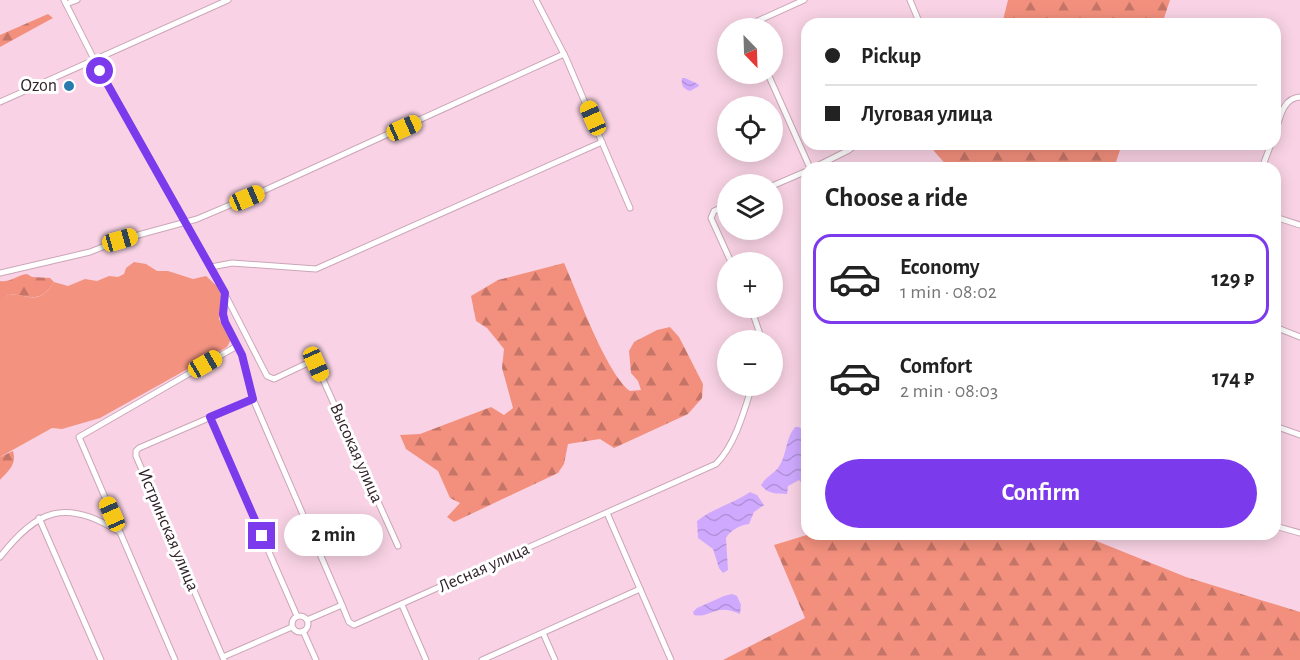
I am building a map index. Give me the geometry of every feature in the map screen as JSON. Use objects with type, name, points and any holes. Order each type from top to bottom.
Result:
[{"type":"street","points":[[77,0],[65,2],[93,59],[225,293],[223,314],[225,322],[237,345],[253,399],[342,605],[307,620]]},
{"type":"street","points":[[0,102],[228,0]]},
{"type":"street","points":[[536,0],[564,54],[602,138],[630,208]]},
{"type":"street","points":[[764,18],[804,0]]},
{"type":"street","points":[[910,0],[918,18]]},
{"type":"street","points":[[0,273],[90,252],[120,240],[186,222],[263,191],[564,54]]},
{"type":"street","points":[[772,84],[801,149]]},
{"type":"street","points":[[1281,117],[1286,102],[1300,97]]},
{"type":"street","points":[[211,267],[232,263],[316,269],[602,142]]},
{"type":"street","points":[[824,162],[849,150]]},
{"type":"street","points":[[783,181],[801,173]]},
{"type":"street","points":[[717,210],[711,218],[717,231]]},
{"type":"street","points":[[1281,219],[1300,225]]},
{"type":"street","name":"Высокая улица","points":[[225,293],[267,376],[274,379],[310,362],[316,364],[398,546]]},
{"type":"street","points":[[1281,329],[1300,337]]},
{"type":"street","points":[[175,660],[79,437],[237,345]]},
{"type":"street","name":"Лесная улица","points":[[342,605],[349,622],[354,625],[360,623],[716,464],[732,441],[748,396]]},
{"type":"street","name":"Истринская улица","points":[[223,659],[140,467],[136,452],[139,448],[253,399]]},
{"type":"street","points":[[210,417],[297,616]]},
{"type":"street","points":[[1281,428],[1300,435]]},
{"type":"street","points":[[0,557],[31,523],[39,518],[58,513],[100,520],[120,532]]},
{"type":"street","points":[[607,513],[670,660]]},
{"type":"street","points":[[39,518],[101,660]]},
{"type":"street","points":[[1281,528],[1300,533]]},
{"type":"street","points":[[482,660],[640,589]]},
{"type":"street","points":[[402,605],[426,660]]},
{"type":"street","points":[[292,627],[293,618],[297,616],[305,617],[307,620]]},
{"type":"street","points":[[303,631],[307,620]]},
{"type":"street","points":[[223,659],[292,627]]},
{"type":"street","points":[[292,627],[299,632],[303,631]]},
{"type":"street","points":[[303,631],[316,660]]},
{"type":"street","points":[[543,633],[555,660]]},
{"type":"shaded area","points":[[134,262],[146,264],[157,271],[168,271],[193,279],[206,276],[219,288],[223,304],[219,319],[231,339],[227,347],[100,418],[62,429],[52,428],[0,457],[0,299],[8,295],[40,296],[54,282],[68,286],[85,279],[97,281],[109,276],[118,277],[124,274],[126,268]]},
{"type":"green space","points":[[1008,0],[1170,0],[1164,18],[1004,18]]},
{"type":"green space","points":[[48,14],[53,18],[0,47],[0,35]]},
{"type":"green space","points":[[1120,150],[1116,162],[944,162],[934,151]]},
{"type":"green space","points":[[564,263],[602,351],[621,382],[630,391],[641,390],[638,381],[631,373],[629,351],[634,342],[657,330],[670,327],[679,337],[703,384],[702,398],[688,414],[614,448],[600,439],[568,444],[564,464],[558,473],[454,522],[447,517],[460,503],[450,498],[438,471],[406,449],[400,435],[420,434],[491,407],[504,415],[513,408],[502,368],[504,349],[487,328],[476,321],[471,296],[498,280]]},
{"type":"green space","points":[[27,274],[32,277],[50,278],[54,282],[40,296],[14,295],[0,300],[0,281]]},
{"type":"green space","points":[[13,451],[13,464],[0,480],[0,457]]},
{"type":"green space","points":[[801,537],[801,540],[1094,540],[1186,577],[1300,612],[1300,660],[723,660],[805,618],[774,545]]},
{"type":"water","points":[[682,78],[699,86],[690,91],[683,86]]},
{"type":"water","points":[[795,427],[801,428],[801,483],[799,480],[788,486],[787,494],[769,492],[761,485],[781,463]]},
{"type":"water","points":[[750,492],[757,495],[764,505],[754,512],[749,524],[740,526],[726,538],[728,570],[723,573],[713,549],[698,538],[697,521]]},
{"type":"water","points":[[732,594],[737,596],[741,605],[740,614],[719,610],[700,616],[694,615],[693,612],[697,608]]},
{"type":"place","name":"Ozon","points":[[69,86]]},
{"type":"route","points":[[100,71],[225,293],[223,314],[225,322],[242,355],[253,399],[210,417],[262,536]]}]
